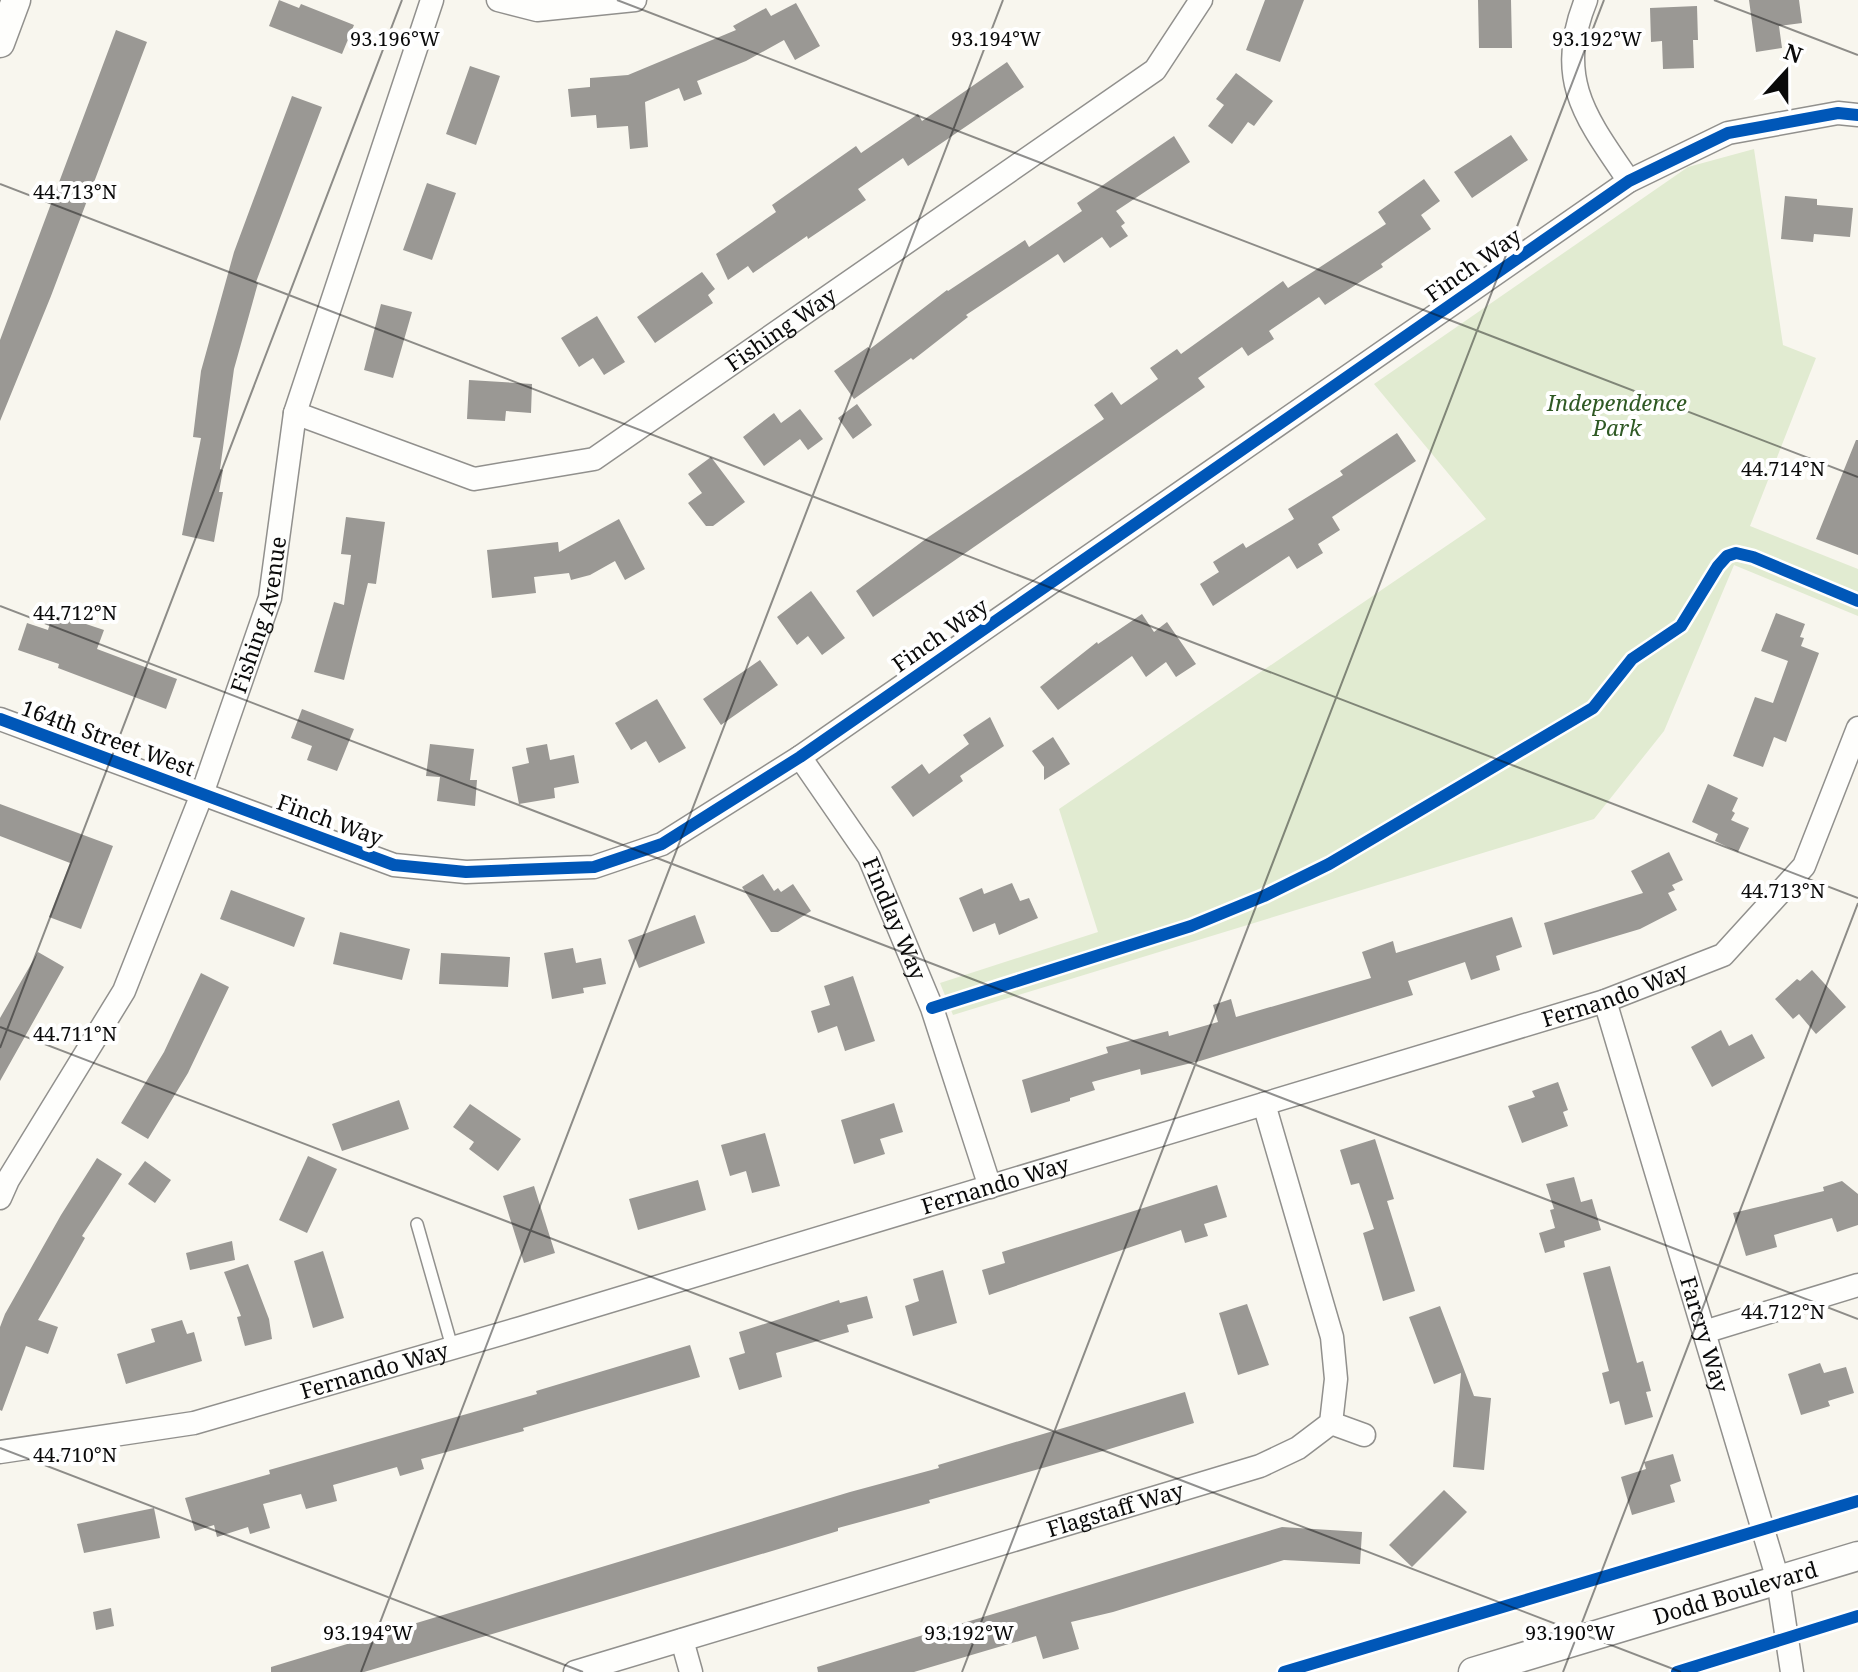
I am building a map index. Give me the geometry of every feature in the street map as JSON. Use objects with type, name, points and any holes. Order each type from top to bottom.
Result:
[{"type":"street","points":[[1,39],[16,0]]},
{"type":"street","name":"Fishing Avenue","points":[[0,1198],[124,991],[202,794],[270,598],[295,413],[432,0]]},
{"type":"street","points":[[498,0],[537,10],[635,0]]},
{"type":"street","name":"Fishing Way","points":[[295,413],[474,479],[594,459],[1155,70],[1201,0]]},
{"type":"street","points":[[1586,0],[1574,42],[1573,71],[1578,98],[1591,126],[1629,181]]},
{"type":"street","name":"Finch Way","points":[[202,794],[394,865],[466,872],[594,867],[662,844],[800,757],[1629,181],[1728,133],[1838,113],[1858,115]]},
{"type":"street","name":"164th Street West","points":[[0,719],[202,794]]},
{"type":"street","name":"Fernando Way","points":[[0,1452],[194,1423],[1605,1001],[1723,955],[1804,866],[1858,728]]},
{"type":"street","name":"Findlay Way","points":[[800,757],[869,857],[932,1008],[990,1187]]},
{"type":"street","name":"Farcry Way","points":[[1605,1001],[1778,1580],[1792,1672]]},
{"type":"street","points":[[1264,1104],[1332,1337],[1336,1379],[1331,1423],[1364,1435]]},
{"type":"street","points":[[1704,1332],[1858,1285]]},
{"type":"street","name":"Flagstaff Way","points":[[575,1672],[1260,1466],[1298,1448],[1331,1423]]},
{"type":"street","name":"Dodd Boulevard","points":[[1473,1672],[1858,1556]]},
{"type":"street","points":[[682,1640],[691,1672]]},
{"type":"lane","points":[[417,1224],[452,1347]]},
{"type":"green space","name":"Independence Park","points":[[1754,149],[1783,345],[1816,358],[1750,526],[1858,569],[1858,616],[1734,565],[1664,731],[1594,819],[953,1015],[940,983],[1098,932],[1059,809],[1486,519],[1374,384],[1688,167]]},
{"type":"building","points":[[279,0],[299,8],[301,4],[354,25],[342,54],[269,26]]},
{"type":"building","points":[[1265,0],[1304,0],[1280,62],[1246,50]]},
{"type":"building","points":[[1478,0],[1511,0],[1512,48],[1479,48]]},
{"type":"building","points":[[1749,0],[1799,0],[1802,23],[1779,26],[1782,48],[1756,52]]},
{"type":"building","points":[[796,3],[820,46],[795,60],[784,40],[746,61],[697,81],[702,94],[684,101],[679,88],[645,102],[648,147],[630,149],[628,126],[597,128],[596,115],[571,117],[568,89],[590,87],[590,78],[628,75],[736,30],[733,26],[766,8],[771,16]]},
{"type":"building","points":[[1697,6],[1698,40],[1693,40],[1694,68],[1663,69],[1662,41],[1651,42],[1650,8]]},
{"type":"building","points":[[116,30],[147,42],[0,421],[0,340]]},
{"type":"building","points":[[1007,62],[1024,87],[908,166],[903,158],[858,189],[866,200],[808,239],[807,236],[753,273],[748,266],[728,280],[716,254],[776,212],[772,205],[856,146],[861,153],[918,114],[922,121]]},
{"type":"building","points":[[470,66],[500,76],[476,145],[446,134]]},
{"type":"building","points":[[1236,73],[1273,101],[1254,126],[1248,122],[1232,144],[1208,126],[1224,105],[1216,99]]},
{"type":"building","points":[[292,96],[322,107],[256,282],[234,369],[220,469],[223,470],[219,492],[223,492],[214,542],[182,535],[201,438],[193,437],[201,371],[234,252]]},
{"type":"building","points":[[1511,135],[1528,160],[1472,198],[1454,172]]},
{"type":"building","points":[[1174,136],[1190,162],[1116,211],[1125,223],[1121,226],[1128,236],[1110,248],[1102,237],[1064,263],[1058,254],[966,315],[968,317],[913,360],[911,358],[854,399],[834,371],[868,347],[870,349],[947,290],[1025,240],[1029,247],[1082,211],[1077,203]]},
{"type":"building","points":[[1424,179],[1440,201],[1421,215],[1431,229],[1381,264],[1383,267],[1325,305],[1319,297],[1269,331],[1274,339],[1248,356],[1242,347],[1198,378],[1205,387],[873,617],[856,591],[927,538],[1104,419],[1094,405],[1112,392],[1121,405],[1158,379],[1150,368],[1177,349],[1181,354],[1283,281],[1288,288],[1386,224],[1378,212]]},
{"type":"building","points":[[427,183],[456,193],[432,260],[403,250]]},
{"type":"building","points":[[1785,196],[1817,199],[1817,205],[1853,208],[1850,237],[1814,234],[1813,242],[1781,239]]},
{"type":"building","points":[[702,272],[715,289],[708,295],[713,303],[655,343],[637,317]]},
{"type":"building","points":[[381,304],[412,312],[393,378],[364,370]]},
{"type":"building","points":[[597,316],[625,362],[604,375],[593,358],[579,367],[561,338]]},
{"type":"building","points":[[469,380],[532,384],[531,413],[506,411],[505,421],[467,419]]},
{"type":"building","points":[[857,404],[872,425],[853,439],[838,418]]},
{"type":"building","points":[[800,409],[823,439],[808,450],[800,439],[764,466],[743,437],[774,413],[781,423]]},
{"type":"building","points":[[1397,433],[1416,461],[1332,517],[1340,530],[1318,544],[1323,553],[1297,569],[1289,556],[1213,606],[1200,584],[1219,572],[1213,562],[1243,543],[1246,548],[1294,519],[1288,509],[1343,475],[1340,471]]},
{"type":"building","points":[[1858,440],[1858,555],[1816,539]]},
{"type":"building","points":[[711,457],[745,502],[713,526],[706,526],[688,503],[702,493],[688,474]]},
{"type":"building","points":[[346,517],[385,522],[376,584],[368,583],[344,680],[314,672],[334,602],[344,605],[351,555],[341,554]]},
{"type":"building","points":[[619,519],[645,569],[625,580],[615,561],[590,575],[571,580],[569,573],[534,577],[536,593],[492,598],[487,550],[558,542],[559,552]]},
{"type":"building","points":[[811,591],[845,638],[822,655],[808,636],[797,645],[777,617]]},
{"type":"building","points":[[53,613],[104,630],[97,649],[177,679],[166,709],[18,650],[27,623],[48,630]]},
{"type":"building","points":[[1776,613],[1805,624],[1800,637],[1804,638],[1801,646],[1819,653],[1786,742],[1774,737],[1763,767],[1733,756],[1755,697],[1773,703],[1788,661],[1761,651]]},
{"type":"building","points":[[1142,614],[1154,632],[1167,622],[1196,664],[1176,677],[1166,662],[1146,677],[1132,656],[1058,710],[1040,687],[1097,642]]},
{"type":"building","points":[[760,660],[778,685],[721,725],[703,699]]},
{"type":"building","points":[[657,699],[686,748],[659,763],[646,741],[631,750],[615,723]]},
{"type":"building","points":[[302,709],[354,729],[337,771],[307,760],[312,746],[291,738]]},
{"type":"building","points":[[990,717],[1004,746],[960,776],[963,781],[913,817],[891,787],[922,764],[929,774],[969,744],[963,735]]},
{"type":"building","points":[[1053,737],[1070,764],[1044,780],[1044,767],[1032,751]]},
{"type":"building","points":[[430,744],[474,749],[470,780],[477,780],[475,806],[437,801],[440,777],[426,776]]},
{"type":"building","points":[[547,744],[550,760],[574,755],[579,783],[554,788],[555,798],[519,804],[512,767],[529,763],[526,748]]},
{"type":"building","points":[[1708,784],[1738,798],[1731,820],[1749,828],[1738,852],[1715,841],[1718,834],[1692,822]]},
{"type":"building","points":[[0,804],[113,846],[81,929],[49,917],[70,863],[0,836]]},
{"type":"building","points":[[1669,852],[1683,880],[1672,885],[1675,890],[1668,893],[1677,910],[1640,929],[1553,955],[1544,923],[1643,893],[1631,871]]},
{"type":"building","points":[[763,874],[774,891],[778,888],[781,892],[793,884],[811,911],[778,932],[771,932],[742,887]]},
{"type":"building","points":[[1012,883],[1020,901],[1029,898],[1038,918],[999,935],[995,923],[973,932],[959,898],[982,888],[984,894]]},
{"type":"building","points":[[231,890],[305,918],[294,947],[220,919]]},
{"type":"building","points":[[695,915],[705,943],[639,968],[628,940]]},
{"type":"building","points":[[1512,917],[1522,947],[1496,956],[1500,970],[1471,980],[1465,962],[1408,981],[1413,995],[1200,1061],[1141,1075],[1140,1069],[1092,1082],[1095,1090],[1031,1113],[1022,1080],[1108,1053],[1106,1047],[1168,1031],[1169,1036],[1218,1022],[1213,1005],[1231,999],[1236,1017],[1371,978],[1362,952],[1393,941],[1396,953]]},
{"type":"building","points":[[340,932],[410,949],[402,980],[333,964]]},
{"type":"building","points":[[573,948],[576,963],[601,958],[606,984],[583,988],[584,993],[552,999],[544,953]]},
{"type":"building","points":[[38,952],[64,967],[0,1081],[0,1018]]},
{"type":"building","points":[[441,953],[510,957],[508,987],[439,984]]},
{"type":"building","points":[[1812,970],[1846,1007],[1816,1034],[1799,1014],[1793,1019],[1775,999]]},
{"type":"building","points":[[201,973],[229,987],[188,1073],[148,1139],[121,1123],[164,1052]]},
{"type":"building","points":[[853,976],[875,1041],[845,1051],[837,1026],[818,1033],[811,1011],[830,1005],[824,986]]},
{"type":"building","points":[[1721,1030],[1729,1046],[1752,1034],[1765,1058],[1712,1087],[1691,1047]]},
{"type":"building","points":[[1558,1082],[1568,1110],[1563,1112],[1568,1126],[1522,1143],[1508,1106],[1535,1097],[1532,1091]]},
{"type":"building","points":[[399,1100],[409,1129],[342,1151],[332,1124]]},
{"type":"building","points":[[894,1103],[903,1132],[880,1139],[885,1154],[854,1164],[841,1120]]},
{"type":"building","points":[[470,1104],[521,1139],[498,1171],[469,1149],[474,1142],[453,1127]]},
{"type":"building","points":[[765,1133],[780,1186],[752,1193],[746,1171],[730,1176],[721,1145]]},
{"type":"building","points":[[1375,1139],[1394,1199],[1387,1201],[1415,1291],[1383,1301],[1363,1233],[1374,1229],[1359,1183],[1351,1185],[1340,1150]]},
{"type":"building","points":[[308,1156],[337,1169],[307,1233],[279,1220]]},
{"type":"building","points":[[97,1158],[122,1174],[82,1236],[85,1238],[38,1320],[58,1327],[48,1354],[26,1346],[2,1411],[0,1327],[61,1215]]},
{"type":"building","points":[[145,1161],[171,1180],[155,1203],[128,1184]]},
{"type":"building","points":[[1574,1177],[1581,1202],[1592,1199],[1601,1230],[1564,1241],[1565,1247],[1545,1253],[1539,1233],[1555,1228],[1550,1210],[1554,1209],[1546,1184]]},
{"type":"building","points":[[698,1180],[706,1210],[638,1230],[629,1199]]},
{"type":"building","points":[[1842,1181],[1858,1194],[1858,1225],[1837,1232],[1832,1218],[1774,1235],[1777,1247],[1746,1256],[1733,1213],[1824,1191],[1823,1187]]},
{"type":"building","points":[[1217,1185],[1227,1217],[1204,1224],[1208,1236],[1185,1243],[1181,1230],[989,1295],[982,1270],[1005,1263],[1002,1252]]},
{"type":"building","points":[[534,1186],[555,1253],[524,1263],[503,1196]]},
{"type":"building","points":[[232,1241],[235,1260],[190,1270],[186,1253]]},
{"type":"building","points":[[323,1251],[344,1318],[313,1328],[294,1261]]},
{"type":"building","points":[[248,1264],[269,1319],[272,1339],[245,1346],[237,1317],[241,1316],[224,1272]]},
{"type":"building","points":[[1610,1266],[1637,1363],[1643,1361],[1651,1391],[1646,1392],[1653,1417],[1625,1425],[1619,1401],[1610,1404],[1602,1373],[1609,1371],[1583,1273]]},
{"type":"building","points":[[943,1270],[957,1323],[913,1336],[905,1306],[919,1301],[913,1279]]},
{"type":"building","points":[[867,1296],[873,1318],[847,1325],[849,1332],[776,1353],[782,1377],[739,1390],[729,1358],[745,1353],[739,1332],[839,1300],[840,1303]]},
{"type":"building","points":[[1247,1304],[1269,1365],[1238,1375],[1219,1313]]},
{"type":"building","points":[[1440,1306],[1474,1396],[1491,1398],[1484,1470],[1453,1467],[1461,1373],[1434,1384],[1409,1317]]},
{"type":"building","points":[[182,1320],[187,1334],[194,1332],[202,1361],[126,1384],[117,1354],[155,1342],[151,1329]]},
{"type":"building","points":[[690,1345],[700,1377],[421,1459],[424,1469],[400,1476],[397,1467],[333,1485],[337,1501],[306,1509],[301,1494],[263,1504],[270,1528],[250,1534],[248,1527],[217,1537],[214,1525],[195,1531],[185,1498],[270,1474],[269,1470],[537,1394],[536,1391]]},
{"type":"building","points":[[1820,1363],[1824,1373],[1846,1367],[1854,1393],[1828,1401],[1830,1406],[1801,1415],[1788,1374]]},
{"type":"building","points":[[1185,1392],[1194,1423],[1103,1451],[929,1500],[930,1503],[364,1672],[271,1672],[271,1667]]},
{"type":"building","points":[[1673,1454],[1681,1481],[1670,1485],[1675,1502],[1632,1515],[1621,1477],[1646,1469],[1644,1462]]},
{"type":"building","points":[[1444,1490],[1467,1512],[1412,1567],[1389,1545]]},
{"type":"building","points":[[154,1508],[160,1538],[84,1553],[77,1524]]},
{"type":"building","points":[[1282,1527],[1362,1532],[1360,1564],[1284,1560],[1071,1622],[1079,1649],[1043,1659],[1036,1636],[914,1672],[818,1672],[817,1667]]},
{"type":"building","points":[[111,1608],[114,1626],[96,1630],[93,1612]]},
{"type":"cycle path","points":[[0,719],[394,865],[466,872],[594,867],[662,844],[800,757],[1629,181],[1728,133],[1838,113],[1858,115]]},
{"type":"cycle path","points":[[932,1008],[1191,926],[1264,896],[1329,864],[1593,708],[1632,659],[1681,626],[1727,556],[1736,553],[1753,557],[1858,601]]},
{"type":"cycle path","points":[[1284,1672],[1858,1501]]},
{"type":"cycle path","points":[[1677,1672],[1858,1616]]}]
